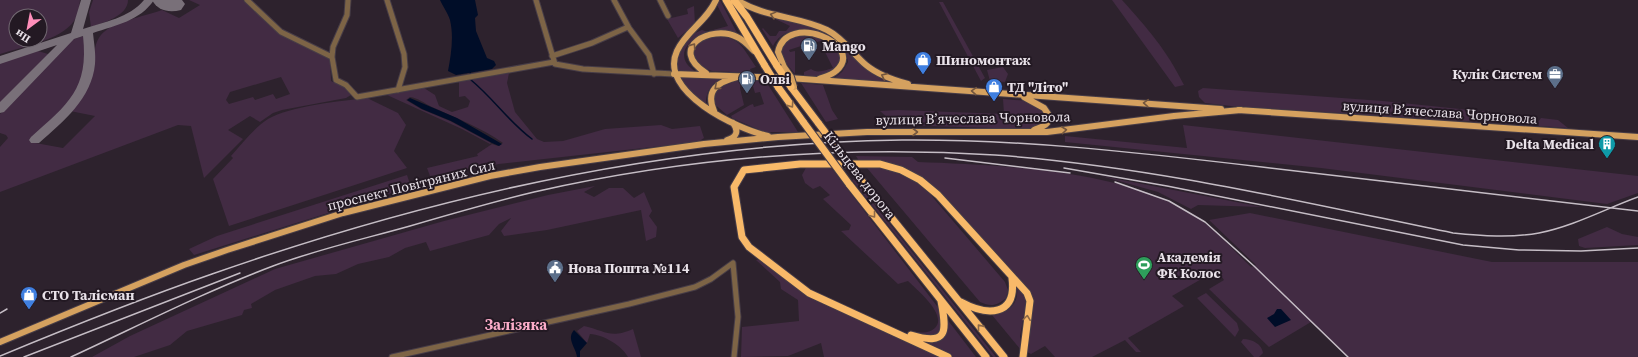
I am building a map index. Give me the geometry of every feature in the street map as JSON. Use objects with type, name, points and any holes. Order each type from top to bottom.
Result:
[{"type":"highway","name":"Кільцева дорога","points":[[726,0],[778,87],[804,123],[849,184],[986,357]]},
{"type":"highway","name":"Кільцева дорога","points":[[735,0],[777,66],[819,124],[865,185],[1004,357]]},
{"type":"highway","points":[[948,357],[809,293],[745,244],[742,237],[734,187],[744,170],[746,168],[795,164],[880,164],[901,170],[920,180],[938,195],[1027,293],[1030,301],[1023,357]]},
{"type":"highway","points":[[959,302],[980,311],[990,312],[1008,306],[1013,296],[1014,288],[1011,276]]},
{"type":"highway","points":[[879,324],[924,340],[937,338],[942,335],[945,330],[940,299]]},
{"type":"main road","points":[[716,0],[709,15],[678,47],[674,60],[674,74],[684,88],[714,113],[732,123],[765,136],[778,137]]},
{"type":"main road","points":[[735,0],[760,11],[826,30],[845,42],[865,64],[874,71],[891,79],[921,88]]},
{"type":"main road","points":[[793,89],[791,77],[784,67],[778,52],[780,44],[787,37],[805,32],[826,36],[837,43],[842,49],[844,62],[838,71],[826,77],[813,80]]},
{"type":"main road","points":[[708,74],[695,67],[690,62],[689,56],[692,45],[703,37],[717,33],[731,34],[745,42],[756,52]]},
{"type":"main road","points":[[674,74],[744,75],[921,88]]},
{"type":"main road","points":[[714,113],[709,102],[714,88],[732,78],[744,75]]},
{"type":"main road","name":"вулиця Вʼячеслава Чорновола","points":[[921,88],[1638,137]]},
{"type":"main road","points":[[1013,94],[1039,102],[1047,109],[1050,116],[1049,120],[1044,126],[1025,132]]},
{"type":"main road","points":[[1185,106],[1191,110],[1188,114]]},
{"type":"main road","name":"вулиця Вʼячеслава Чорновола","points":[[848,132],[1025,132],[1066,130],[1188,114],[1241,110]]},
{"type":"main road","points":[[704,144],[734,138],[738,132],[732,123]]},
{"type":"main road","name":"проспект Повітряних Сил","points":[[0,342],[184,265],[343,213],[490,176],[540,167],[704,144],[848,132]]},
{"type":"street","points":[[246,0],[281,32],[332,57]]},
{"type":"street","points":[[348,0],[347,15],[334,47],[332,57],[336,80],[346,85],[357,98],[554,62],[561,66],[583,69],[674,74]]},
{"type":"street","points":[[387,0],[404,54],[405,67],[398,90]]},
{"type":"street","points":[[536,0],[554,62]]},
{"type":"street","points":[[614,0],[628,27],[640,44],[644,47],[653,64],[654,74]]},
{"type":"street","points":[[660,0],[668,16]]},
{"type":"street","points":[[552,56],[592,43],[628,27]]},
{"type":"street","points":[[392,357],[629,304],[695,287],[711,279],[733,263],[738,317],[734,357]]},
{"type":"shaded area","points":[[0,0],[80,0],[76,19],[68,28],[48,39],[48,8],[8,8],[8,48],[20,48],[0,54]]},
{"type":"shaded area","points":[[93,0],[128,0],[127,6],[119,15],[91,27],[89,12]]},
{"type":"shaded area","points":[[189,0],[243,0],[278,33],[330,59],[331,81],[346,88],[351,95],[346,98],[282,110],[273,113],[260,122],[250,116],[228,130],[243,139],[204,178],[191,126],[178,125],[0,192],[0,147],[8,138],[6,135],[0,133],[0,114],[72,40],[83,36],[85,59],[82,80],[66,108],[30,142],[63,148],[95,116],[70,111],[82,95],[91,77],[96,45],[102,33],[114,25],[162,10],[179,18],[200,5]],"holes":[[[281,77],[290,94],[276,99],[273,94],[255,100],[253,97],[229,104],[226,100],[230,92]]]},
{"type":"shaded area","points":[[719,0],[738,35],[727,31],[713,30],[728,26],[717,5]]},
{"type":"shaded area","points":[[1112,0],[1122,0],[1140,20],[1163,50],[1184,85],[1175,87]]},
{"type":"shaded area","points":[[939,2],[943,2],[985,78],[981,81]]},
{"type":"shaded area","points":[[694,6],[695,24],[678,38],[667,19],[688,14],[687,9]]},
{"type":"shaded area","points":[[769,16],[810,27],[833,36],[892,82],[833,79],[842,72],[848,62],[845,51],[837,41],[815,30],[802,29],[790,31],[780,37],[773,46],[762,29],[763,28],[770,36],[776,36],[779,31],[786,31],[790,26]]},
{"type":"shaded area","points":[[702,30],[708,32],[693,40],[686,48],[684,53],[684,58],[687,64],[696,73],[675,71],[679,52],[685,41],[695,33]]},
{"type":"shaded area","points":[[802,34],[828,40],[810,43],[789,50],[790,52],[795,51],[795,74],[786,63],[781,50],[789,39]]},
{"type":"shaded area","points":[[710,36],[728,38],[738,43],[756,67],[750,69],[752,73],[712,71],[696,66],[693,48],[696,43]]},
{"type":"shaded area","points":[[830,43],[843,54],[836,71],[818,77],[804,75],[804,72],[811,69],[816,71],[825,71],[833,68],[822,46]]},
{"type":"shaded area","points":[[38,51],[48,54],[48,56],[0,104],[0,63]]},
{"type":"shaded area","points":[[1003,67],[1008,74],[1005,82],[990,81],[987,70]]},
{"type":"shaded area","points":[[509,73],[507,83],[515,112],[537,139],[544,142],[563,141],[605,129],[661,125],[672,129],[700,126],[704,138],[698,142],[499,164],[430,176],[427,168],[478,156],[477,154],[492,144],[498,146],[503,143],[478,128],[418,100],[410,97],[406,100],[421,109],[450,121],[491,143],[490,144],[462,129],[387,95],[386,93],[424,88],[435,95],[439,106],[452,112],[468,107],[470,101],[465,96],[459,97],[459,81]]},
{"type":"shaded area","points":[[680,77],[724,78],[716,82],[710,88],[706,105],[679,80]]},
{"type":"shaded area","points":[[739,79],[741,80],[740,88],[744,105],[727,115],[712,102],[713,97],[715,92],[721,86]]},
{"type":"shaded area","points":[[747,80],[765,80],[798,132],[764,132],[732,118],[731,116],[750,105],[753,104],[754,107],[764,104],[760,92],[755,93],[752,83],[748,84]]},
{"type":"shaded area","points":[[801,83],[823,85],[832,110],[838,119],[826,122]]},
{"type":"shaded area","points":[[1203,88],[1383,101],[1508,114],[1513,124],[1231,106],[1205,103],[1199,97],[1198,91]]},
{"type":"shaded area","points":[[367,98],[398,113],[406,125],[394,151],[407,168],[229,226],[213,179],[233,158],[231,156],[248,136],[268,119],[278,114],[302,107]]},
{"type":"shaded area","points":[[1003,99],[1029,101],[1042,109],[1043,119],[1035,127],[1024,129],[896,125],[880,111],[898,110],[1004,114]]},
{"type":"shaded area","points":[[1541,118],[1558,120],[1568,128],[1539,126],[1538,122]]},
{"type":"shaded area","points":[[1183,125],[1638,176],[1638,193],[1607,204],[1321,168],[1065,142],[1065,136],[1187,148]]},
{"type":"shaded area","points":[[856,156],[912,157],[918,162],[1025,168],[1101,180],[1137,189],[1170,202],[1198,218],[1219,235],[1251,267],[1256,265],[1209,220],[1250,213],[1492,262],[1638,262],[1638,357],[1349,357],[1311,322],[1269,347],[1209,289],[1224,280],[1217,270],[1172,296],[1184,306],[1128,338],[1141,352],[1136,352],[1125,340],[1092,357],[1055,357],[1045,346],[1031,354],[1027,352],[1033,306],[1031,293],[1016,275],[929,182],[904,168],[888,164],[859,161]]},
{"type":"shaded area","points":[[829,165],[976,357],[824,357],[821,343],[788,356],[741,357],[742,327],[799,321],[798,300],[781,289],[780,282],[756,260],[761,259],[809,296],[908,341],[917,332],[933,330],[938,323],[938,316],[935,310],[924,296],[908,281],[898,284],[841,231],[849,230],[851,225],[823,199],[830,195],[820,186],[813,189],[805,183],[802,175],[807,166]]},
{"type":"shaded area","points":[[867,168],[882,168],[895,172],[917,183],[930,194],[1005,282],[1008,290],[1006,298],[1000,303],[994,305],[987,305],[980,302]]},
{"type":"shaded area","points":[[407,175],[411,187],[194,255],[189,249],[217,236]]},
{"type":"shaded area","points":[[1101,176],[1262,207],[1198,205],[1191,209],[1158,192]]},
{"type":"shaded area","points":[[854,179],[996,357],[993,357],[852,180]]},
{"type":"shaded area","points":[[595,186],[584,192],[594,197],[609,188],[623,188],[634,198],[644,192],[652,211],[649,216],[657,227],[656,237],[646,241],[641,210],[547,230],[504,236],[501,231],[511,218],[499,224],[489,235],[430,251],[426,242],[405,248],[389,257],[358,264],[336,274],[315,276],[275,290],[251,304],[252,308],[244,310],[242,315],[187,331],[170,345],[134,357],[92,357],[130,336],[275,269],[444,221],[548,195]]},
{"type":"shaded area","points":[[1607,227],[1622,234],[1638,237],[1638,245],[1585,248],[1579,246],[1578,239]]},
{"type":"shaded area","points":[[1017,287],[1025,296],[1026,305],[1020,336],[1021,350],[992,315],[1003,312],[1011,307],[1016,299]]},
{"type":"shaded area","points":[[1206,293],[1237,323],[1239,330],[1235,337],[1197,298]]},
{"type":"shaded area","points":[[584,326],[613,334],[633,329],[641,357],[628,357],[621,348],[612,341],[601,336],[590,334],[587,343],[577,331]]},
{"type":"shaded area","points":[[1243,339],[1250,340],[1259,345],[1263,353],[1259,357],[1254,357],[1241,342]]},
{"type":"water","points":[[440,0],[475,0],[478,15],[475,18],[476,31],[487,58],[494,61],[496,65],[492,69],[456,75],[448,71],[452,46],[452,33],[449,17]]},
{"type":"water","points":[[410,98],[457,118],[502,144],[499,146],[492,143],[451,121],[422,109],[407,100]]},
{"type":"water","points":[[1277,309],[1281,309],[1291,320],[1275,327],[1267,318],[1274,314]]},
{"type":"water","points":[[574,330],[587,343],[580,351],[580,357],[577,357],[571,340]]},
{"type":"waterway","points":[[470,71],[471,80],[532,139]]},
{"type":"taxiway","points":[[76,35],[86,0]]},
{"type":"taxiway","points":[[76,35],[121,20],[140,11],[149,0]]},
{"type":"taxiway","points":[[35,140],[70,107],[83,88],[90,65],[88,31]]},
{"type":"taxiway","points":[[0,60],[76,35]]},
{"type":"taxiway","points":[[0,109],[69,39]]},
{"type":"runway","points":[[164,0],[172,4]]},
{"type":"railway","points":[[0,356],[158,293],[296,246],[380,221],[466,198],[552,179],[639,163],[726,151],[814,143],[902,140],[947,140],[1038,144],[1128,152],[1611,208]]},
{"type":"railway","points":[[71,357],[247,276],[307,254],[341,244],[487,204],[591,180],[648,170],[763,157],[821,153],[937,152],[1053,160],[1111,167],[1226,186],[1453,233],[1486,236],[1518,236],[1539,233],[1577,222],[1611,208]]},
{"type":"railway","points":[[945,158],[1070,173]]},
{"type":"railway","points":[[1064,168],[1167,186],[1463,245],[1519,250],[1581,251],[1638,248]]},
{"type":"railway","points":[[1115,182],[1169,201],[1205,222],[1254,266],[1348,357]]},
{"type":"railway","points":[[1611,208],[1638,197]]},
{"type":"railway","points":[[1611,208],[1638,211]]},
{"type":"railway","points":[[24,357],[240,273]]},
{"type":"railway","points":[[0,313],[7,309]]},
{"type":"place","name":"Mango","points":[[809,61]]},
{"type":"place","name":"Шиномонтаж","points":[[923,75]]},
{"type":"place","name":"Кулік Систем","points":[[1555,89]]},
{"type":"place","name":"Олві","points":[[747,94]]},
{"type":"place","name":"ТД \"Літо\"","points":[[994,102]]},
{"type":"place","name":"Delta Medical","points":[[1607,159]]},
{"type":"place","name":"Академія ФК Колос","points":[[1144,280]]},
{"type":"place","name":"Нова Пошта №114","points":[[555,283]]},
{"type":"place","name":"СТО Талісман","points":[[29,310]]},
{"type":"district","name":"Залізяка","points":[[516,325]]}]
